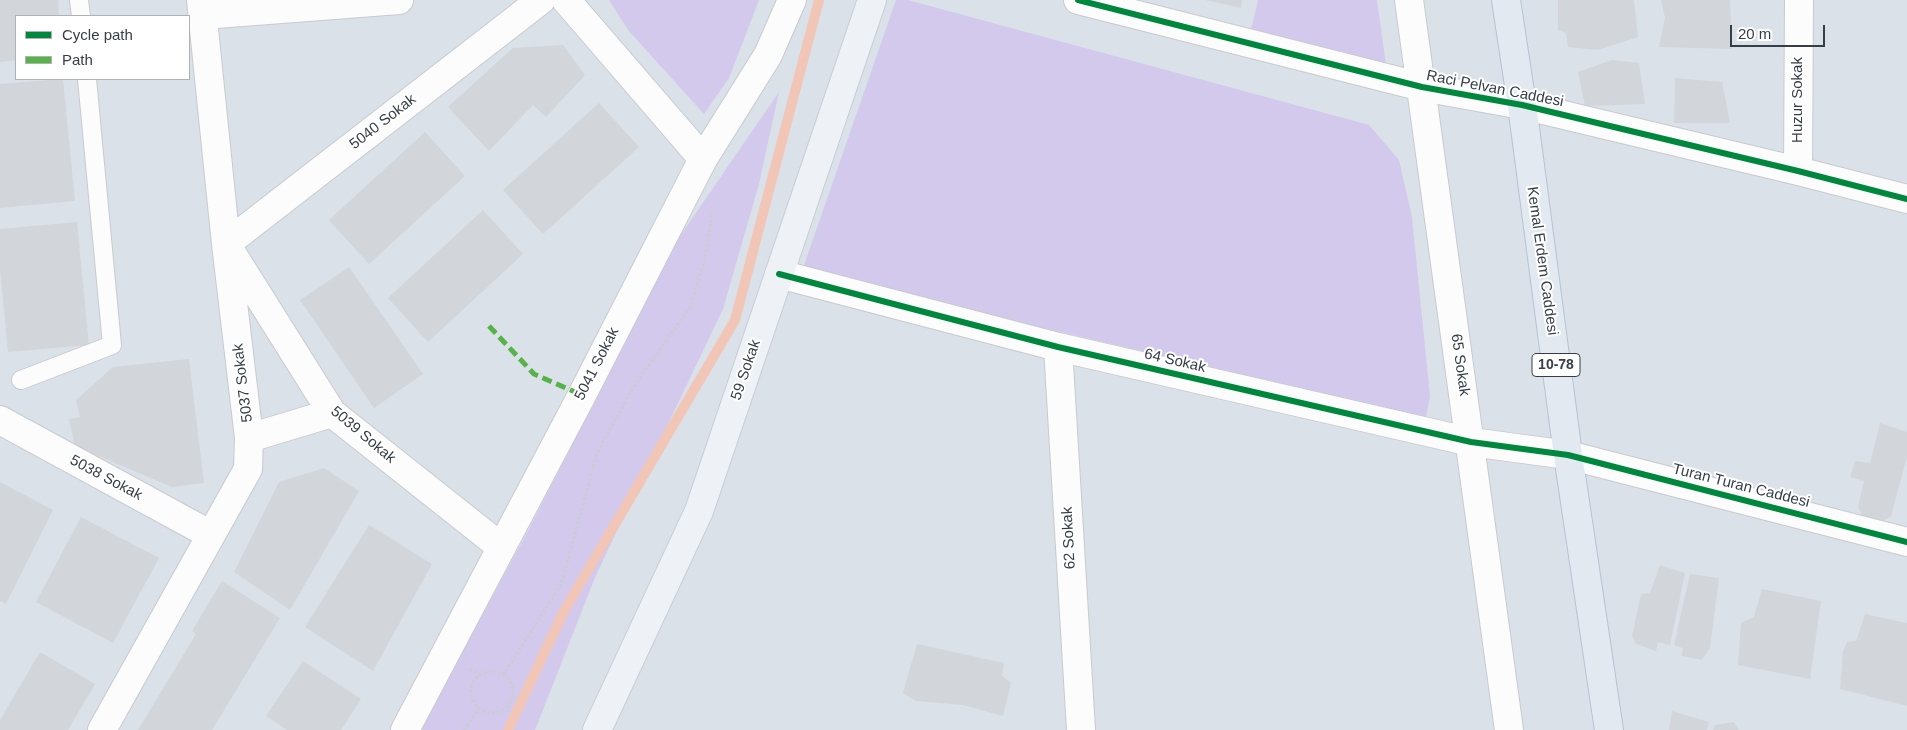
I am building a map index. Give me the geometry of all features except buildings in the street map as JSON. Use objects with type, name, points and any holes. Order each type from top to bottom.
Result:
[{"type":"main road","name":"Kemal Erdem Caddesi","points":[[1506,0],[1522,105],[1568,455],[1609,730]]},
{"type":"street","points":[[202,7],[399,0]]},
{"type":"street","name":"5040 Sokak","points":[[226,244],[541,0]]},
{"type":"street","points":[[566,0],[703,160]]},
{"type":"street","name":"5041 Sokak","points":[[404,730],[703,160],[768,55],[792,0]]},
{"type":"street","name":"59 Sokak","points":[[597,730],[699,511],[872,0]]},
{"type":"street","name":"Raci Pelvan Caddesi","points":[[1078,0],[1422,87],[1522,105],[1798,170],[1907,199]]},
{"type":"street","name":"65 Sokak","points":[[1410,0],[1509,730]]},
{"type":"street","name":"Huzur Sokak","points":[[1798,170],[1799,0]]},
{"type":"street","name":"5037 Sokak","points":[[102,730],[248,469],[249,438],[226,244],[202,7]]},
{"type":"street","name":"5039 Sokak","points":[[226,244],[332,413],[501,547]]},
{"type":"street","name":"64 Sokak","points":[[779,274],[1058,347],[1471,442],[1568,455]]},
{"type":"street","name":"62 Sokak","points":[[1058,347],[1081,730]]},
{"type":"street","points":[[249,438],[332,413]]},
{"type":"street","name":"5038 Sokak","points":[[0,420],[211,535]]},
{"type":"street","name":"Turan Turan Caddesi","points":[[1568,455],[1907,542]]},
{"type":"lane","points":[[79,0],[81,15]]},
{"type":"lane","points":[[21,380],[112,345],[87,80]]},
{"type":"path","points":[[503,675],[561,585],[597,453],[633,388],[690,307],[704,262],[712,217],[711,208]]},
{"type":"path","points":[[486,672],[503,675],[511,683],[510,703],[506,708],[494,714],[479,709],[472,700],[471,693],[475,680],[486,672]]},
{"type":"path","points":[[464,730],[479,709]]},
{"type":"shaded area","points":[[0,0],[1907,0],[1907,730],[0,730]]},
{"type":"shaded area","points":[[609,0],[759,0],[729,78],[704,114],[628,30]]},
{"type":"shaded area","points":[[896,0],[908,0],[1369,125],[1399,160],[1412,217],[1430,396],[1426,418],[802,271]]},
{"type":"shaded area","points":[[1258,0],[1377,0],[1386,65],[1251,30]]},
{"type":"shaded area","points":[[779,92],[759,184],[723,309],[596,575],[535,730],[420,730],[528,531],[678,239]]},
{"type":"waterway","points":[[508,730],[564,611],[735,320],[819,0]]},
{"type":"marked path","points":[[489,326],[534,374],[582,395]]},
{"type":"cycle path","points":[[1078,0],[1422,87],[1522,105],[1907,199]]},
{"type":"cycle path","points":[[779,274],[1058,347],[1471,442],[1568,455],[1907,542]]}]
